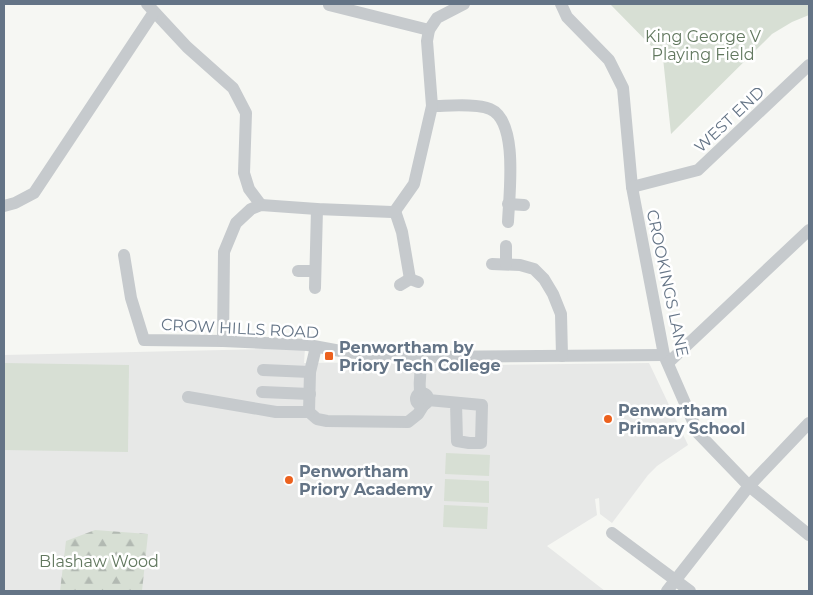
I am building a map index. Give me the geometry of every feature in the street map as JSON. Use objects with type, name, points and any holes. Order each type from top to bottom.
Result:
[{"type":"street","points":[[223,341],[224,252],[236,224],[251,210],[261,205],[395,211],[414,184],[432,106],[427,41],[429,30],[437,18],[464,4]]},
{"type":"street","name":"CROOKINGS LANE","points":[[561,4],[567,17],[609,60],[623,88],[632,187],[666,359],[698,432],[749,486],[809,535]]},
{"type":"street","points":[[329,6],[429,30]]},
{"type":"street","points":[[4,206],[34,194],[151,8],[187,47],[234,88],[246,113],[244,173],[249,190],[261,205]]},
{"type":"street","name":"WEST END","points":[[632,187],[698,170],[809,65]]},
{"type":"street","points":[[432,106],[480,106],[498,114],[505,124],[510,150],[508,222]]},
{"type":"street","points":[[508,204],[524,205]]},
{"type":"street","points":[[315,288],[317,209]]},
{"type":"street","points":[[395,211],[402,232],[410,282]]},
{"type":"street","points":[[666,359],[809,230]]},
{"type":"street","points":[[506,246],[506,264]]},
{"type":"street","name":"CROW HILLS ROAD","points":[[126,259],[131,298],[144,340],[308,345],[369,354],[416,355],[424,357],[562,356],[666,359]]},
{"type":"street","points":[[492,264],[520,265],[534,270],[544,279],[553,294],[561,314],[562,356]]},
{"type":"street","points":[[298,271],[315,271]]},
{"type":"street","points":[[316,347],[310,372],[310,412],[317,419],[327,421],[408,422],[418,414],[424,400],[419,382],[420,368],[424,357]]},
{"type":"street","points":[[263,370],[310,372]]},
{"type":"street","points":[[262,392],[310,394]]},
{"type":"street","points":[[188,397],[276,412],[310,412]]},
{"type":"street","points":[[424,400],[456,403]]},
{"type":"street","points":[[668,591],[749,486],[809,423]]},
{"type":"street","points":[[612,533],[690,591]]},
{"type":"shaded area","name":"Penwortham Priory Academy","points":[[305,348],[304,363],[417,362],[498,365],[649,363],[688,445],[657,466],[648,475],[612,523],[600,514],[599,498],[595,499],[597,515],[547,546],[605,591],[4,591],[4,355]]},
{"type":"green space","name":"King George V Playing Field","points":[[610,4],[809,4],[809,15],[792,22],[772,34],[671,134],[663,58]]},
{"type":"green space","points":[[4,363],[129,365],[128,452],[4,450]]},
{"type":"green space","points":[[446,453],[490,455],[489,476],[445,474]]},
{"type":"green space","points":[[445,479],[489,481],[489,503],[444,501]]},
{"type":"green space","points":[[444,505],[488,507],[487,529],[443,527]]},
{"type":"green space","name":"Blashaw Wood","points":[[95,530],[148,534],[142,591],[60,591],[66,541]]},
{"type":"place","name":"Penwortham by Priory Tech College","points":[[329,356]]},
{"type":"place","name":"Penwortham Primary School","points":[[608,419]]},
{"type":"place","name":"Penwortham Priory Academy","points":[[289,480]]}]
